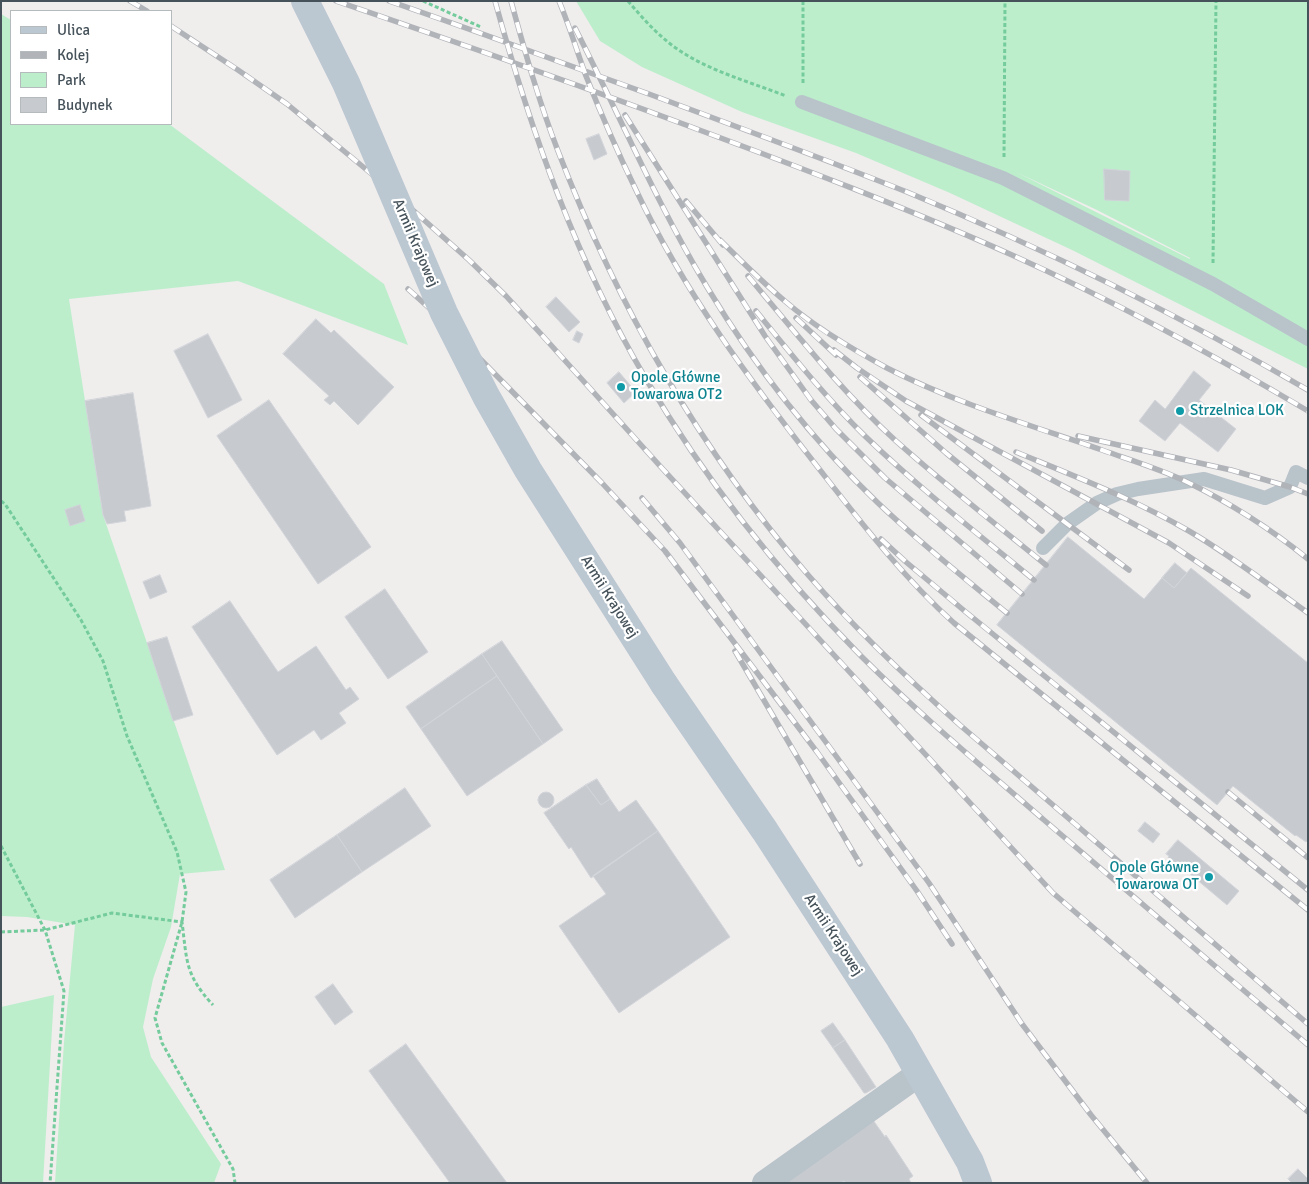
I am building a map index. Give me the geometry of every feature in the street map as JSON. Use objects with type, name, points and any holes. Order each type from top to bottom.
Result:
[{"type":"main road","name":"Armii Krajowej","points":[[305,1],[346,83],[444,313],[486,396],[528,470],[664,684],[765,831],[900,1039],[974,1172],[990,1183]]},
{"type":"street","points":[[765,1183],[920,1073]]},
{"type":"lane","points":[[802,102],[1004,178],[1213,284],[1308,339]]},
{"type":"lane","points":[[1043,548],[1067,524],[1097,503],[1117,494],[1138,488],[1204,479],[1265,498],[1290,487],[1296,472],[1308,478]]},
{"type":"path","points":[[423,1],[481,27]]},
{"type":"path","points":[[628,1],[654,30],[685,54],[714,68],[802,102],[804,1]]},
{"type":"path","points":[[1004,178],[1005,1]]},
{"type":"path","points":[[1213,284],[1216,1]]},
{"type":"path","points":[[1,501],[5,504],[80,620],[103,661],[127,736],[177,852],[186,892],[182,922],[156,1018],[162,1042],[233,1169],[235,1183]]},
{"type":"path","points":[[1,846],[46,930],[64,992],[50,1183]]},
{"type":"path","points":[[1,932],[46,930],[112,913],[182,922]]},
{"type":"path","points":[[182,922],[187,968],[198,989],[213,1005]]},
{"type":"green space","points":[[576,1],[1308,1],[1308,369],[1072,250],[950,193],[856,153],[742,112],[642,67],[600,41]],"holes":[[[1016,172],[1097,210],[1190,258],[1190,259]]]},
{"type":"green space","points":[[1,14],[10,19],[10,125],[170,125],[384,284],[408,345],[238,281],[69,299],[103,515],[225,870],[180,874],[171,927],[153,979],[143,1027],[151,1057],[221,1164],[214,1183],[55,1183],[64,1042],[75,925],[27,917],[1,916]]},
{"type":"green space","points":[[54,995],[43,1183],[1,1183],[1,1007]]},
{"type":"building","points":[[599,134],[607,154],[594,160],[586,139]]},
{"type":"building","points":[[1104,169],[1130,171],[1129,201],[1105,200]]},
{"type":"building","points":[[556,297],[580,322],[569,332],[546,307]]},
{"type":"building","points":[[316,319],[331,333],[334,330],[394,387],[358,425],[334,401],[330,405],[324,400],[329,396],[283,354]]},
{"type":"building","points":[[577,331],[583,334],[579,343],[573,340]]},
{"type":"building","points":[[208,334],[242,400],[208,418],[174,351]]},
{"type":"building","name":"Strzelnica LOK","points":[[1194,371],[1211,385],[1199,400],[1236,429],[1218,452],[1180,423],[1165,441],[1139,421],[1155,400],[1165,409]]},
{"type":"building","name":"Opole Główne Towarowa OT2","points":[[619,372],[636,392],[624,403],[607,383]]},
{"type":"building","points":[[133,393],[151,506],[124,511],[126,521],[107,524],[103,515],[85,401]]},
{"type":"building","points":[[269,400],[371,547],[318,584],[217,436]]},
{"type":"building","points":[[80,505],[85,521],[70,526],[65,510]]},
{"type":"building","points":[[1068,537],[1144,599],[1162,578],[1174,588],[1191,568],[1308,663],[1308,840],[1306,842],[1295,836],[1233,786],[1217,805],[997,625]]},
{"type":"building","points":[[1175,563],[1187,573],[1174,588],[1162,578]]},
{"type":"building","points":[[160,575],[167,592],[150,599],[143,582]]},
{"type":"building","points":[[385,589],[428,652],[388,679],[345,617]]},
{"type":"building","points":[[230,601],[278,672],[316,646],[346,690],[350,687],[359,699],[339,713],[346,723],[321,740],[314,730],[277,755],[192,627]]},
{"type":"building","points":[[167,637],[193,715],[173,721],[147,643]]},
{"type":"building","points":[[502,641],[563,730],[543,744],[482,654]]},
{"type":"building","points":[[482,654],[497,676],[421,729],[406,707]]},
{"type":"building","points":[[497,676],[543,744],[467,796],[421,729]]},
{"type":"building","points":[[597,779],[610,799],[601,805],[586,785]]},
{"type":"building","points":[[586,785],[601,805],[610,799],[619,812],[636,800],[658,831],[591,878],[571,847],[569,849],[544,813]]},
{"type":"building","points":[[405,788],[431,826],[362,872],[337,835]]},
{"type":"building","points":[[546,792],[554,800],[546,808],[538,800]]},
{"type":"building","points":[[1145,822],[1160,834],[1153,843],[1138,831]]},
{"type":"building","points":[[658,831],[730,937],[619,1013],[559,926],[606,894],[593,876]]},
{"type":"building","points":[[337,835],[362,872],[295,918],[270,880]]},
{"type":"building","name":"Opole Główne Towarowa OT","points":[[1178,840],[1239,891],[1227,905],[1177,863],[1168,858],[1169,856],[1166,854]]},
{"type":"building","points":[[333,984],[353,1012],[335,1025],[315,997]]},
{"type":"building","points":[[833,1023],[845,1040],[833,1048],[821,1031]]},
{"type":"building","points":[[845,1040],[876,1087],[866,1093],[864,1093],[833,1048]]},
{"type":"building","points":[[406,1044],[507,1183],[450,1183],[369,1071]]},
{"type":"building","points":[[873,1120],[885,1137],[886,1135],[913,1176],[909,1179],[911,1183],[845,1183],[844,1181],[841,1183],[786,1183]]},
{"type":"building","points":[[1298,1169],[1308,1179],[1308,1183],[1292,1183],[1288,1179]]},
{"type":"railway","points":[[130,1],[145,10]]},
{"type":"railway","points":[[336,1],[642,109],[809,171],[931,220],[1012,255],[1125,310],[1236,369],[1308,411]]},
{"type":"railway","points":[[389,1],[746,130],[875,179],[959,214],[1010,236],[1161,309],[1308,390]]},
{"type":"railway","points":[[495,1],[540,147],[577,243],[598,289],[621,335],[669,417],[745,525],[802,593],[862,657],[906,699],[1308,1045]]},
{"type":"railway","points":[[511,1],[551,133],[581,208],[607,265],[665,375],[698,428],[770,528],[845,616],[921,690],[1308,1024]]},
{"type":"railway","points":[[559,1],[586,76],[610,133],[636,190],[675,264],[744,370],[794,437],[868,530],[901,569],[954,623],[1308,910]]},
{"type":"railway","points":[[172,27],[287,104],[379,180],[469,260],[506,296],[1053,893],[1308,1112]]},
{"type":"railway","points":[[575,28],[671,224],[725,316],[764,373],[807,428],[878,503],[1007,613]]},
{"type":"railway","points":[[625,115],[765,336],[811,400],[836,429],[885,478],[1022,594]]},
{"type":"railway","points":[[686,201],[723,245]]},
{"type":"railway","points":[[720,240],[777,295],[798,312],[835,338],[887,368],[966,403],[1177,477],[1250,517],[1308,559]]},
{"type":"railway","points":[[748,276],[819,361],[876,422],[933,473],[1046,565]]},
{"type":"railway","points":[[408,289],[437,315],[602,483],[665,551],[817,752],[917,891],[952,944]]},
{"type":"railway","points":[[756,311],[823,391],[866,437],[927,492],[1034,580]]},
{"type":"railway","points":[[796,318],[836,355]]},
{"type":"railway","points":[[834,350],[906,401],[1169,543],[1248,596]]},
{"type":"railway","points":[[860,377],[946,453],[1042,531]]},
{"type":"railway","points":[[921,415],[1129,570]]},
{"type":"railway","points":[[1078,436],[1231,470],[1308,494]]},
{"type":"railway","points":[[1016,452],[1104,488],[1168,519],[1249,570],[1308,613]]},
{"type":"railway","points":[[642,498],[680,543],[929,883],[1022,1024],[1091,1115],[1147,1183]]},
{"type":"railway","points":[[881,539],[967,613],[1308,890]]},
{"type":"railway","points":[[735,651],[860,864]]},
{"type":"railway","points":[[1228,792],[1308,858]]},
{"type":"place","name":"Opole Główne Towarowa OT2","points":[[621,387]]},
{"type":"place","name":"Strzelnica LOK","points":[[1180,411]]},
{"type":"place","name":"Opole Główne Towarowa OT","points":[[1209,877]]}]
